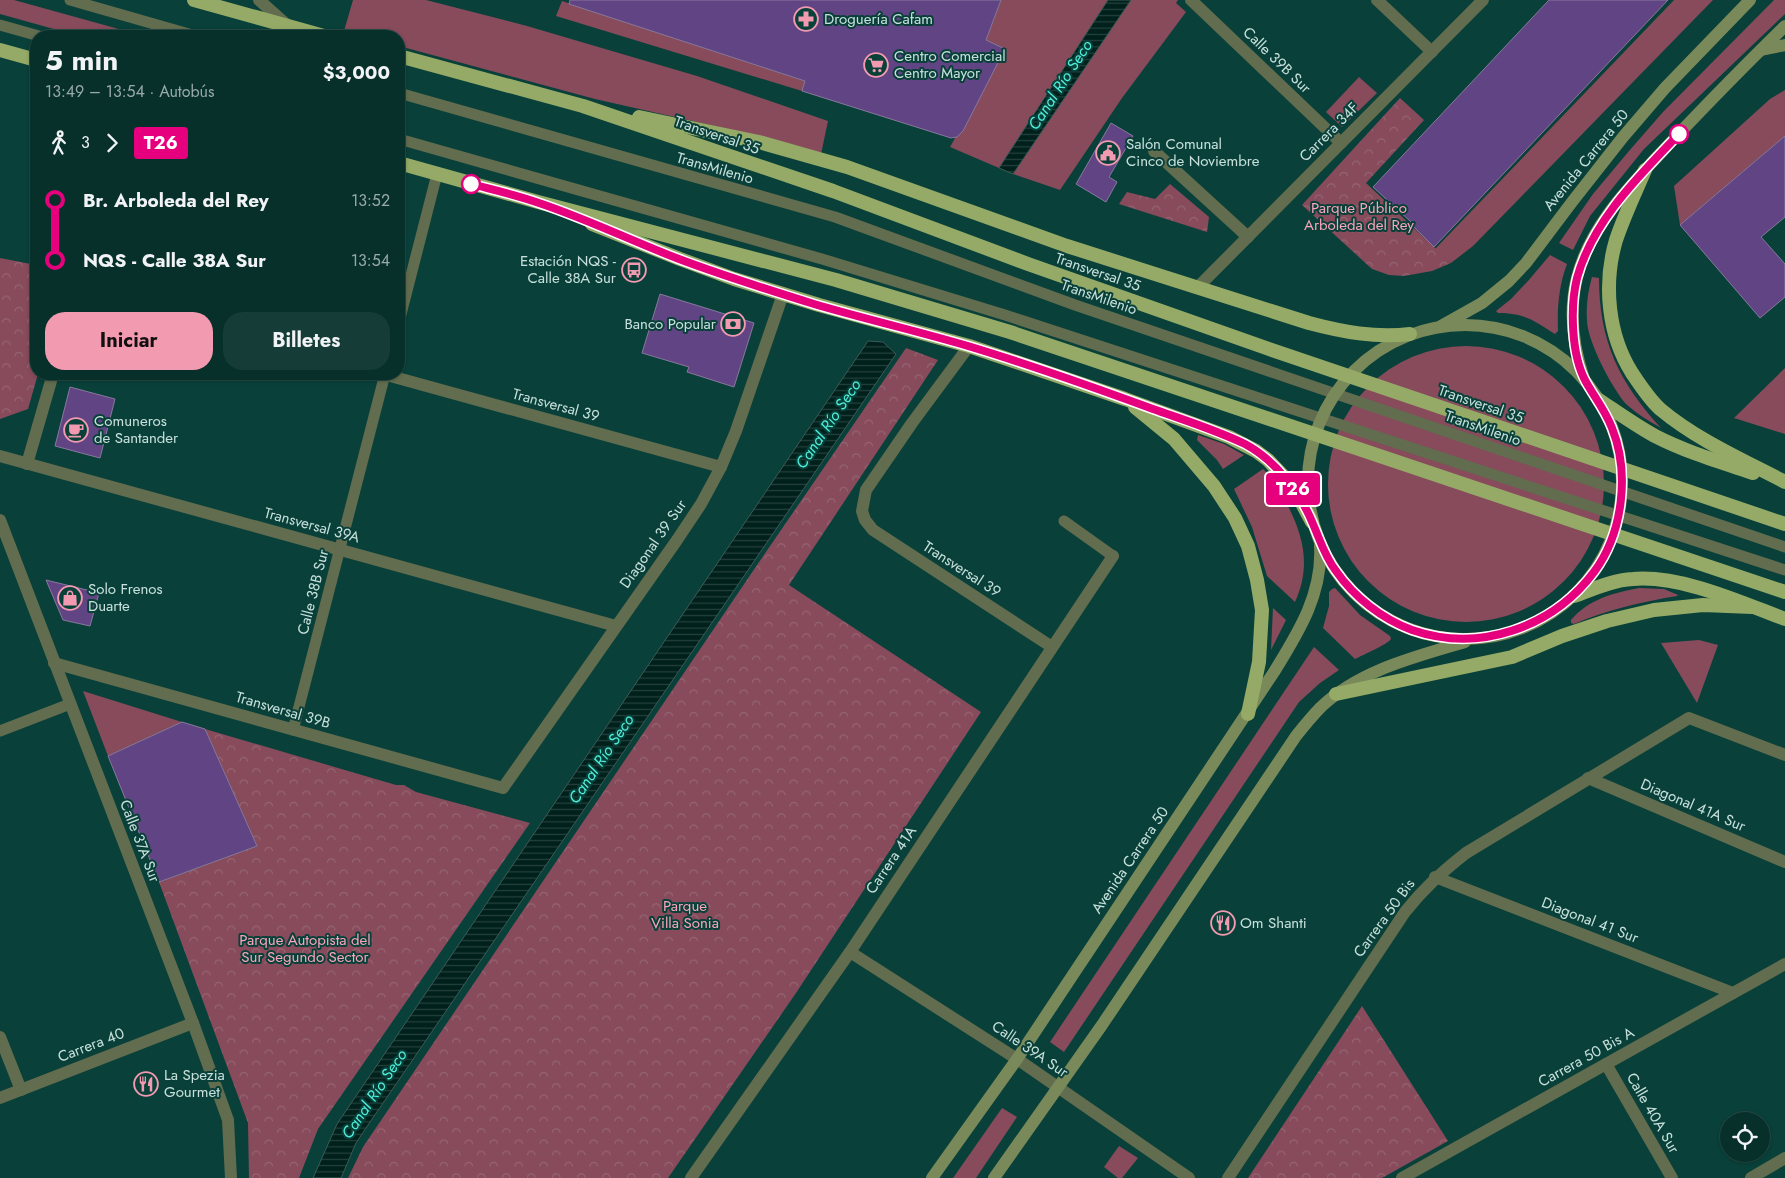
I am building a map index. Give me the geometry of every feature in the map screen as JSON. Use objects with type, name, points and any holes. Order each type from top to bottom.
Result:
[{"type":"highway","points":[[194,0],[301,30]]},
{"type":"highway","points":[[0,50],[30,58]]},
{"type":"highway","name":"Transversal 35","points":[[405,58],[582,106],[847,196],[1028,264],[1269,349],[1785,524]]},
{"type":"highway","points":[[582,106],[758,142],[847,167],[1067,246],[1334,330],[1381,337],[1410,334]]},
{"type":"highway","points":[[405,165],[538,202],[836,280],[1010,332],[1785,592]]},
{"type":"highway","points":[[1645,170],[1625,215],[1616,242],[1610,273],[1611,310],[1614,332],[1626,362],[1643,389],[1659,408],[1702,437],[1785,483]]},
{"type":"highway","points":[[538,202],[734,279],[969,346],[1124,398],[1228,437],[1256,451],[1268,460],[1285,478],[1312,522]]},
{"type":"highway","points":[[1124,398],[1158,424],[1186,452],[1216,489],[1235,518],[1248,546],[1257,580],[1262,618],[1259,662],[1248,714]]},
{"type":"highway","points":[[1599,400],[1630,422],[1690,452],[1785,483]]},
{"type":"highway","points":[[1574,596],[1613,582],[1647,578],[1702,589],[1785,619]]},
{"type":"highway","points":[[1336,694],[1512,656],[1607,621],[1654,610],[1703,605],[1752,607]]},
{"type":"main road","name":"Avenida Carrera 50","points":[[1439,327],[1482,303],[1515,275],[1665,88],[1750,0]]},
{"type":"main road","points":[[1584,380],[1576,350],[1573,310],[1576,282],[1581,266],[1600,228],[1614,206],[1645,170],[1701,110],[1785,26]]},
{"type":"main road","points":[[1762,50],[1785,45]]},
{"type":"main road","points":[[994,1178],[1102,1025],[1296,736],[1314,714],[1336,694],[1356,681],[1380,670],[1408,659],[1474,639],[1510,632],[1544,618],[1574,596],[1597,569],[1612,537],[1621,502],[1622,467],[1614,432],[1599,400],[1584,380],[1554,353],[1518,335],[1479,326],[1439,327],[1410,334],[1376,352],[1347,377],[1325,409],[1311,445],[1307,483],[1312,522],[1320,543],[1336,571],[1351,590],[1382,615],[1411,629],[1442,637],[1474,639]]},
{"type":"main road","name":"Avenida Carrera 50","points":[[932,1178],[1017,1059],[1248,714],[1303,624],[1315,594],[1321,557],[1320,543]]},
{"type":"street","points":[[259,0],[289,27]]},
{"type":"street","name":"Calle 39B Sur","points":[[1190,0],[1341,143]]},
{"type":"street","points":[[1377,0],[1432,52]]},
{"type":"street","name":"Carrera 34F","points":[[1197,288],[1483,0]]},
{"type":"street","points":[[1154,151],[1248,237]]},
{"type":"street","name":"Diagonal 39 Sur","points":[[503,788],[701,504],[721,467],[736,431],[783,294]]},
{"type":"street","name":"Transversal 39","points":[[969,346],[912,423],[866,490],[862,511],[865,520],[873,530],[1052,648]]},
{"type":"street","points":[[27,464],[51,380]]},
{"type":"street","name":"Transversal 39","points":[[405,380],[721,467]]},
{"type":"street","name":"Transversal 39A","points":[[0,456],[616,626]]},
{"type":"street","name":"Calle 37A Sur","points":[[0,520],[194,1023],[228,1120],[231,1178]]},
{"type":"street","name":"Carrera 41A","points":[[691,1178],[850,952],[1113,556]]},
{"type":"street","name":"Transversal 39B","points":[[54,663],[503,788]]},
{"type":"street","name":"Carrera 50 Bis","points":[[1228,1178],[1405,912],[1435,877],[1466,853],[1690,718],[1785,755]]},
{"type":"street","name":"Diagonal 41A Sur","points":[[1588,778],[1785,862]]},
{"type":"street","name":"Diagonal 41 Sur","points":[[1435,877],[1733,994]]},
{"type":"street","name":"Calle 39A Sur","points":[[850,952],[1017,1059],[1189,1178]]},
{"type":"street","name":"Carrera 50 Bis A","points":[[1402,1178],[1785,964]]},
{"type":"street","name":"Carrera 40","points":[[0,1098],[194,1023]]},
{"type":"street","points":[[0,1037],[21,1090]]},
{"type":"street","name":"Calle 40A Sur","points":[[1606,1064],[1672,1178]]},
{"type":"street","points":[[1750,1178],[1785,1158]]},
{"type":"lane","points":[[70,0],[175,30]]},
{"type":"lane","points":[[0,25],[30,34]]},
{"type":"lane","name":"TransMilenio","points":[[405,96],[861,226],[1084,309],[1785,546]]},
{"type":"lane","points":[[405,142],[845,266],[1005,314],[1785,570]]},
{"type":"lane","points":[[405,299],[437,174]]},
{"type":"lane","name":"Calle 38B Sur","points":[[293,730],[382,380]]},
{"type":"lane","points":[[1064,521],[1113,556]]},
{"type":"lane","points":[[0,731],[70,704]]},
{"type":"green space","points":[[0,0],[14,0],[122,30],[57,30],[0,14]]},
{"type":"green space","points":[[353,0],[426,0],[527,26],[697,76],[828,121],[821,154],[719,127],[595,99],[405,48],[405,30],[344,30]]},
{"type":"green space","points":[[1001,0],[1108,0],[999,168],[950,147],[1005,49],[986,40]]},
{"type":"green space","points":[[1131,0],[1178,0],[1176,3],[1186,12],[1122,98],[1060,190],[1013,174]]},
{"type":"green space","points":[[1674,0],[1713,0],[1473,246],[1451,263],[1435,249]]},
{"type":"green space","points":[[1774,0],[1785,0],[1785,14],[1644,149],[1590,216],[1573,250],[1559,243],[1593,194],[1663,112]]},
{"type":"green space","points":[[562,1],[805,81],[802,91],[556,16]]},
{"type":"green space","points":[[1359,77],[1377,93],[1342,127],[1326,112]]},
{"type":"green space","points":[[1785,90],[1785,136],[1680,225],[1674,186],[1770,99]]},
{"type":"green space","name":"Parque Público Arboleda del Rey","points":[[1400,98],[1424,120],[1366,183],[1451,263],[1432,271],[1404,276],[1389,275],[1372,269],[1302,205]]},
{"type":"green space","points":[[1170,184],[1209,217],[1207,232],[1119,204],[1127,192],[1155,199]]},
{"type":"green space","points":[[1550,255],[1567,264],[1559,297],[1558,331],[1555,334],[1522,316],[1498,313],[1496,311],[1511,299]]},
{"type":"green space","points":[[0,258],[30,264],[30,380],[36,380],[28,409],[0,419]]},
{"type":"green space","points":[[1592,277],[1599,278],[1603,322],[1614,359],[1634,394],[1661,428],[1626,404],[1601,364],[1591,340],[1587,320],[1589,288]]},
{"type":"green space","points":[[1466,346],[1506,352],[1531,362],[1553,377],[1573,397],[1588,419],[1598,444],[1604,484],[1598,524],[1588,549],[1573,571],[1553,591],[1531,606],[1506,616],[1466,622],[1426,616],[1401,606],[1379,591],[1359,571],[1344,549],[1334,524],[1328,484],[1334,444],[1344,419],[1359,397],[1379,377],[1401,362],[1426,352]]},
{"type":"green space","name":"Parque Villa Sonia","points":[[906,348],[938,360],[789,585],[981,712],[796,993],[668,1178],[348,1178],[363,1147]]},
{"type":"green space","points":[[1785,368],[1785,434],[1734,418]]},
{"type":"green space","points":[[1198,435],[1224,444],[1244,455],[1223,469],[1217,460],[1197,440]]},
{"type":"green space","points":[[1263,469],[1280,488],[1298,528],[1301,540],[1304,564],[1303,577],[1295,602],[1267,576],[1252,527],[1234,489]]},
{"type":"green space","points":[[1335,588],[1360,615],[1390,636],[1391,639],[1355,659],[1323,628],[1329,606],[1329,592]]},
{"type":"green space","points":[[1639,588],[1664,589],[1678,595],[1624,607],[1574,624],[1571,623],[1571,620],[1578,613],[1594,602],[1620,592]]},
{"type":"green space","points":[[1273,608],[1286,620],[1271,650]]},
{"type":"green space","points":[[1699,640],[1718,645],[1697,703],[1661,643]]},
{"type":"green space","points":[[1314,647],[1339,670],[1320,683],[1299,702],[1064,1052],[1050,1042]]},
{"type":"green space","points":[[83,691],[182,722],[108,756]]},
{"type":"green space","name":"Parque Autopista del Sur Segundo Sector","points":[[205,729],[396,785],[404,785],[416,792],[530,823],[318,1129],[299,1178],[249,1178],[248,1123],[159,882],[257,846]]},
{"type":"green space","points":[[1362,1006],[1448,1141],[1382,1178],[1248,1178]]},
{"type":"green space","points":[[1002,1108],[1017,1117],[976,1178],[953,1178]]},
{"type":"green space","points":[[1119,1146],[1138,1158],[1122,1178],[1118,1178],[1104,1167]]},
{"type":"water","name":"Canal Río Seco","points":[[1108,0],[1131,0],[1013,174],[999,168]]},
{"type":"water","name":"Canal Río Seco","points":[[868,341],[883,342],[896,354],[368,1125],[356,1143],[341,1178],[313,1178],[337,1124]]},
{"type":"building","name":"Centro Comercial Centro Mayor","points":[[570,0],[1001,0],[986,40],[1005,49],[963,131],[957,137],[951,138],[802,91],[805,81],[569,4]]},
{"type":"building","points":[[1549,0],[1668,0],[1434,247],[1411,222],[1373,187]]},
{"type":"building","name":"Salón Comunal Cinco de Noviembre","points":[[1111,123],[1133,136],[1109,177],[1117,182],[1106,202],[1076,184]]},
{"type":"building","points":[[1785,136],[1785,217],[1761,237],[1785,264],[1785,297],[1760,318],[1680,225]]},
{"type":"building","points":[[660,294],[754,323],[734,387],[687,372],[689,367],[642,353]]},
{"type":"building","points":[[70,387],[115,399],[100,458],[55,446]]},
{"type":"building","points":[[46,580],[99,593],[90,626],[63,620]]},
{"type":"building","points":[[182,722],[205,729],[257,846],[159,882],[108,756]]},
{"type":"bus line","name":"T26","points":[[471,184],[538,202],[734,279],[819,305],[969,346],[1124,398],[1244,444],[1268,460],[1285,478],[1312,522],[1320,543],[1336,571],[1356,596],[1382,615],[1411,629],[1442,637],[1474,639],[1510,632],[1544,618],[1574,596],[1597,569],[1612,537],[1621,502],[1622,467],[1614,432],[1599,400],[1584,380],[1579,365],[1573,310],[1576,282],[1589,247],[1604,220],[1645,170],[1679,134]]},
{"type":"place","name":"Droguería Cafam","points":[[806,19]]},
{"type":"place","name":"Centro Comercial Centro Mayor","points":[[876,65]]},
{"type":"place","name":"Salón Comunal Cinco de Noviembre","points":[[1108,153]]},
{"type":"place","name":"Estación NQS - Calle 38A Sur","points":[[634,270]]},
{"type":"place","name":"Banco Popular","points":[[733,324]]},
{"type":"place","name":"Comuneros de Santander","points":[[76,430]]},
{"type":"place","name":"Solo Frenos Duarte","points":[[70,598]]},
{"type":"place","name":"Om Shanti","points":[[1223,923]]},
{"type":"place","name":"La Spezia Gourmet","points":[[146,1084]]}]
